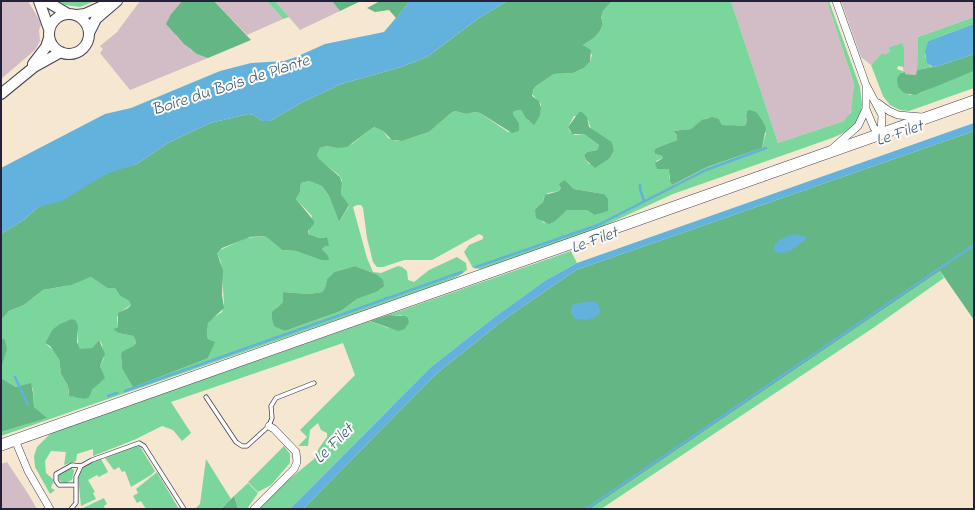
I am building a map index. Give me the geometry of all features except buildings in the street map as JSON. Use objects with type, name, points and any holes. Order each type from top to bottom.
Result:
[{"type":"main road","points":[[40,1],[49,34],[55,48],[61,52],[71,54],[82,49],[86,45],[89,33],[96,19],[116,1]]},
{"type":"main road","points":[[46,1],[86,22],[89,33]]},
{"type":"main road","points":[[21,77],[42,53],[56,18],[94,10],[112,1]]},
{"type":"main road","points":[[1,94],[41,62],[61,52]]},
{"type":"main road","points":[[1,444],[831,150],[974,101]]},
{"type":"street","points":[[836,1],[866,85],[882,115],[883,122],[881,133],[874,128],[866,109],[866,85]]},
{"type":"street","points":[[876,102],[893,113],[925,118]]},
{"type":"street","points":[[831,150],[858,126],[866,109]]},
{"type":"street","points":[[254,509],[294,469],[297,462],[296,452],[274,429],[269,426]]},
{"type":"street","points":[[15,440],[28,471],[50,509]]},
{"type":"lane","points":[[206,397],[236,442],[242,446],[250,444],[269,426],[272,418],[271,406],[276,398],[314,383]]},
{"type":"lane","points":[[76,485],[59,484],[56,481],[56,474],[72,465],[81,466],[92,460],[136,443],[141,444],[184,509]]},
{"type":"lane","points":[[71,509],[76,503],[76,477],[81,466]]},
{"type":"shaded area","points":[[1,1],[28,1],[41,25],[39,30],[40,41],[35,50],[1,79]]},
{"type":"shaded area","points":[[140,1],[182,1],[171,14],[176,36],[191,50],[208,58],[130,90],[100,53],[103,49],[100,46],[117,32]]},
{"type":"shaded area","points":[[214,1],[267,1],[283,19],[247,35]]},
{"type":"shaded area","points":[[275,1],[332,1],[340,11],[300,30]]},
{"type":"shaded area","points":[[731,1],[827,1],[854,84],[852,108],[848,117],[844,121],[778,143]]},
{"type":"shaded area","points":[[841,1],[974,1],[974,17],[918,37],[917,75],[905,74],[903,70],[904,48],[888,48],[890,51],[885,56],[882,53],[871,65],[861,57]]},
{"type":"shaded area","points":[[7,462],[37,509],[1,509],[1,464]]},
{"type":"green space","points":[[57,1],[95,1],[80,7],[65,5]]},
{"type":"green space","points":[[182,1],[214,1],[251,40],[208,58],[197,54],[184,44],[166,24],[171,14]]},
{"type":"green space","points":[[267,1],[275,1],[289,17],[283,19]]},
{"type":"green space","points":[[332,1],[361,1],[340,11]]},
{"type":"green space","points":[[380,1],[410,1],[396,18],[389,10],[375,12],[367,8]]},
{"type":"green space","points":[[507,1],[612,1],[603,11],[601,17],[603,24],[600,31],[594,38],[583,45],[591,50],[590,62],[584,68],[573,73],[554,74],[536,86],[533,90],[532,96],[539,101],[541,108],[540,116],[534,125],[526,118],[521,110],[514,111],[513,114],[519,123],[519,131],[512,133],[480,113],[475,112],[466,114],[455,111],[429,132],[402,141],[392,140],[383,131],[374,127],[347,147],[336,148],[327,146],[320,148],[317,155],[319,159],[340,177],[342,183],[341,194],[349,205],[339,222],[329,196],[322,186],[309,181],[301,183],[300,192],[296,199],[314,221],[314,224],[308,231],[308,234],[320,238],[327,237],[329,246],[325,246],[322,249],[328,255],[329,260],[322,260],[296,251],[282,250],[265,236],[250,237],[222,248],[217,253],[223,270],[222,295],[224,308],[208,323],[208,339],[215,342],[208,358],[133,387],[122,368],[121,355],[122,352],[136,343],[135,339],[133,336],[118,333],[113,329],[118,327],[118,313],[131,305],[129,301],[120,296],[115,288],[107,288],[91,277],[71,285],[43,290],[24,305],[9,311],[1,320],[1,234],[25,219],[38,207],[114,170],[137,164],[168,143],[210,123],[248,114],[254,115],[262,121],[270,121],[301,103],[341,84],[401,67],[427,57],[479,18]]},
{"type":"green space","points":[[612,1],[731,1],[778,143],[844,121],[851,112],[854,84],[827,1],[829,1],[860,87],[862,105],[859,120],[848,131],[832,138],[673,194],[597,229],[481,269],[473,268],[464,252],[469,245],[483,239],[483,236],[479,234],[432,260],[404,260],[383,267],[377,267],[373,262],[367,238],[363,208],[361,205],[357,205],[353,207],[367,258],[373,272],[381,273],[398,266],[407,271],[408,280],[414,282],[429,270],[457,257],[466,263],[467,270],[457,277],[426,289],[1,436],[1,432],[46,418],[34,407],[33,389],[29,385],[16,387],[1,378],[3,338],[1,337],[1,320],[9,311],[24,305],[43,290],[66,286],[91,277],[107,288],[115,288],[120,296],[129,301],[131,305],[123,310],[117,317],[118,327],[114,329],[118,333],[133,336],[136,343],[121,355],[122,368],[208,358],[214,342],[208,339],[207,336],[208,323],[222,312],[224,303],[221,262],[217,253],[218,251],[246,238],[265,236],[282,250],[296,251],[313,256],[328,255],[322,249],[327,242],[326,237],[320,238],[308,234],[312,216],[296,199],[300,192],[301,183],[309,181],[322,186],[329,196],[339,222],[349,206],[341,194],[342,180],[339,175],[319,160],[317,155],[320,148],[327,146],[336,148],[352,144],[374,127],[383,131],[388,138],[396,141],[402,141],[429,132],[455,111],[466,114],[475,112],[480,113],[508,132],[519,131],[519,123],[513,114],[514,111],[521,110],[529,121],[536,121],[540,116],[541,104],[531,93],[536,86],[554,74],[573,73],[584,68],[590,62],[592,55],[583,45],[594,38],[600,31],[603,24],[601,16],[603,11]],"holes":[[[574,116],[588,120],[591,129],[612,142],[614,151],[610,158],[589,164],[584,155],[587,152],[597,150],[599,145],[584,134],[575,135],[570,132],[568,127]],[[707,118],[719,119],[722,125],[739,127],[746,125],[746,118],[766,133],[762,148],[707,167],[672,185],[669,177],[669,169],[662,169],[656,161],[663,158],[662,156],[655,154],[654,151],[656,148],[677,140],[677,135],[673,131],[691,129]],[[565,180],[574,189],[604,194],[594,215],[587,210],[567,210],[544,223],[535,209],[543,202],[544,197],[548,193],[559,191]],[[355,266],[376,274],[381,289],[357,299],[341,311],[285,331],[275,323],[276,308],[283,302],[283,292],[309,294],[322,292],[325,288],[327,279],[334,272]],[[52,330],[78,331],[78,345],[80,349],[83,350],[92,348],[99,340],[102,344],[104,358],[100,366],[104,378],[89,393],[80,397],[73,397],[68,393],[68,386],[61,374],[59,359],[56,353],[45,343]]]},
{"type":"green space","points":[[974,17],[974,24],[928,41],[925,56],[930,66],[933,67],[917,70],[918,37]]},
{"type":"green space","points":[[902,43],[904,48],[904,67],[898,66],[897,69],[905,72],[901,73],[909,95],[921,93],[974,71],[974,88],[909,111],[900,110],[890,105],[883,96],[871,65],[882,53],[885,55],[890,51],[888,48]]},
{"type":"green space","points":[[974,54],[974,71],[915,95],[904,93],[898,87],[897,78],[901,73],[905,72],[905,74],[916,75],[917,70],[938,66]]},
{"type":"green space","points":[[750,110],[756,112],[766,128],[762,148],[707,167],[672,185],[670,181],[669,169],[657,169],[655,163],[663,158],[662,156],[655,154],[654,151],[656,148],[677,140],[677,135],[673,131],[691,129],[702,120],[712,117],[719,119],[722,125],[746,125],[747,111]]},
{"type":"green space","points":[[579,112],[582,112],[587,117],[589,127],[612,142],[614,151],[610,158],[595,168],[586,160],[584,155],[587,152],[597,150],[599,145],[584,134],[572,134],[568,127]]},
{"type":"green space","points":[[974,131],[974,320],[940,271],[590,509],[303,509],[436,374],[506,318],[576,270]]},
{"type":"green space","points":[[565,180],[574,189],[604,194],[608,199],[608,211],[594,215],[587,210],[567,210],[555,221],[549,224],[536,218],[535,209],[543,202],[545,195],[559,191],[561,188],[559,184]]},
{"type":"green space","points":[[571,251],[577,263],[546,280],[496,316],[431,367],[290,509],[257,509],[276,490],[314,459],[319,448],[327,437],[327,433],[321,430],[318,423],[310,430],[308,446],[298,446],[307,437],[300,430],[355,375],[343,343],[171,402],[191,433],[182,441],[173,430],[162,426],[134,440],[93,456],[93,449],[77,454],[76,461],[64,465],[66,452],[51,451],[45,461],[46,473],[54,480],[51,488],[55,490],[50,494],[35,467],[34,456],[37,447],[51,433],[370,321],[388,328],[405,329],[409,323],[401,315],[388,315]]},
{"type":"green space","points":[[355,266],[376,274],[383,280],[384,286],[378,291],[357,299],[341,311],[285,331],[274,326],[272,312],[283,302],[283,292],[309,294],[322,292],[325,288],[327,279],[334,272]]},
{"type":"green space","points":[[940,271],[944,278],[873,328],[601,509],[590,509]]},
{"type":"green space","points":[[388,315],[405,316],[408,318],[409,323],[405,329],[398,331],[370,321]]},
{"type":"green space","points":[[72,319],[76,321],[78,326],[77,342],[80,349],[92,348],[99,340],[105,354],[100,366],[105,378],[92,390],[89,397],[85,399],[69,396],[68,386],[61,374],[59,359],[50,346],[45,343],[52,330],[60,324]]},
{"type":"green space","points":[[1,337],[5,340],[7,349],[1,368]]},
{"type":"green space","points":[[1,378],[16,387],[31,383],[34,407],[47,418],[1,432]]},
{"type":"green space","points":[[139,445],[155,471],[131,487],[125,471],[122,472],[119,467],[114,470],[105,458]]},
{"type":"green space","points":[[284,446],[290,454],[290,463],[271,485],[258,492],[248,482]]},
{"type":"green space","points":[[101,459],[108,472],[99,477],[97,475],[88,480],[95,492],[93,493],[96,499],[81,506],[78,476],[85,465]]},
{"type":"green space","points":[[206,459],[231,499],[221,509],[195,509],[200,504]]},
{"type":"green space","points":[[69,468],[72,468],[74,471],[72,480],[64,484],[59,480],[58,475]]},
{"type":"green space","points":[[157,472],[179,509],[146,509],[141,501],[137,503],[133,496],[138,493],[136,489]]},
{"type":"green space","points":[[248,483],[258,493],[247,509],[238,509],[234,496]]},
{"type":"green space","points":[[234,496],[238,509],[221,509]]},
{"type":"green space","points":[[104,498],[107,504],[104,506],[105,509],[83,508]]},
{"type":"water","name":"Boire du Bois de Plante","points":[[410,1],[507,1],[479,18],[427,57],[401,67],[341,84],[301,103],[270,121],[262,121],[254,115],[248,114],[210,123],[168,143],[137,164],[106,174],[62,201],[38,207],[25,219],[1,234],[1,168],[105,114],[131,108],[220,71],[251,63],[284,61],[325,44],[384,32]]},
{"type":"water","points":[[974,24],[974,54],[933,67],[927,63],[925,52],[928,41]]},
{"type":"water","points":[[974,123],[974,131],[576,270],[506,318],[436,374],[303,509],[290,509],[431,367],[496,316],[546,280],[577,263]]},
{"type":"water","points":[[793,234],[805,236],[805,240],[792,250],[782,253],[774,252],[775,244],[779,240]]},
{"type":"water","points":[[593,301],[598,304],[600,310],[599,314],[594,318],[586,320],[576,319],[571,314],[573,304]]},
{"type":"waterway","name":"Le Filet","points":[[476,267],[598,225],[706,170],[766,148]]},
{"type":"waterway","points":[[640,185],[644,201]]},
{"type":"waterway","points":[[586,509],[974,245]]},
{"type":"waterway","points":[[125,391],[462,272]]},
{"type":"waterway","points":[[15,377],[28,405]]},
{"type":"waterway","points":[[108,396],[117,393]]}]
